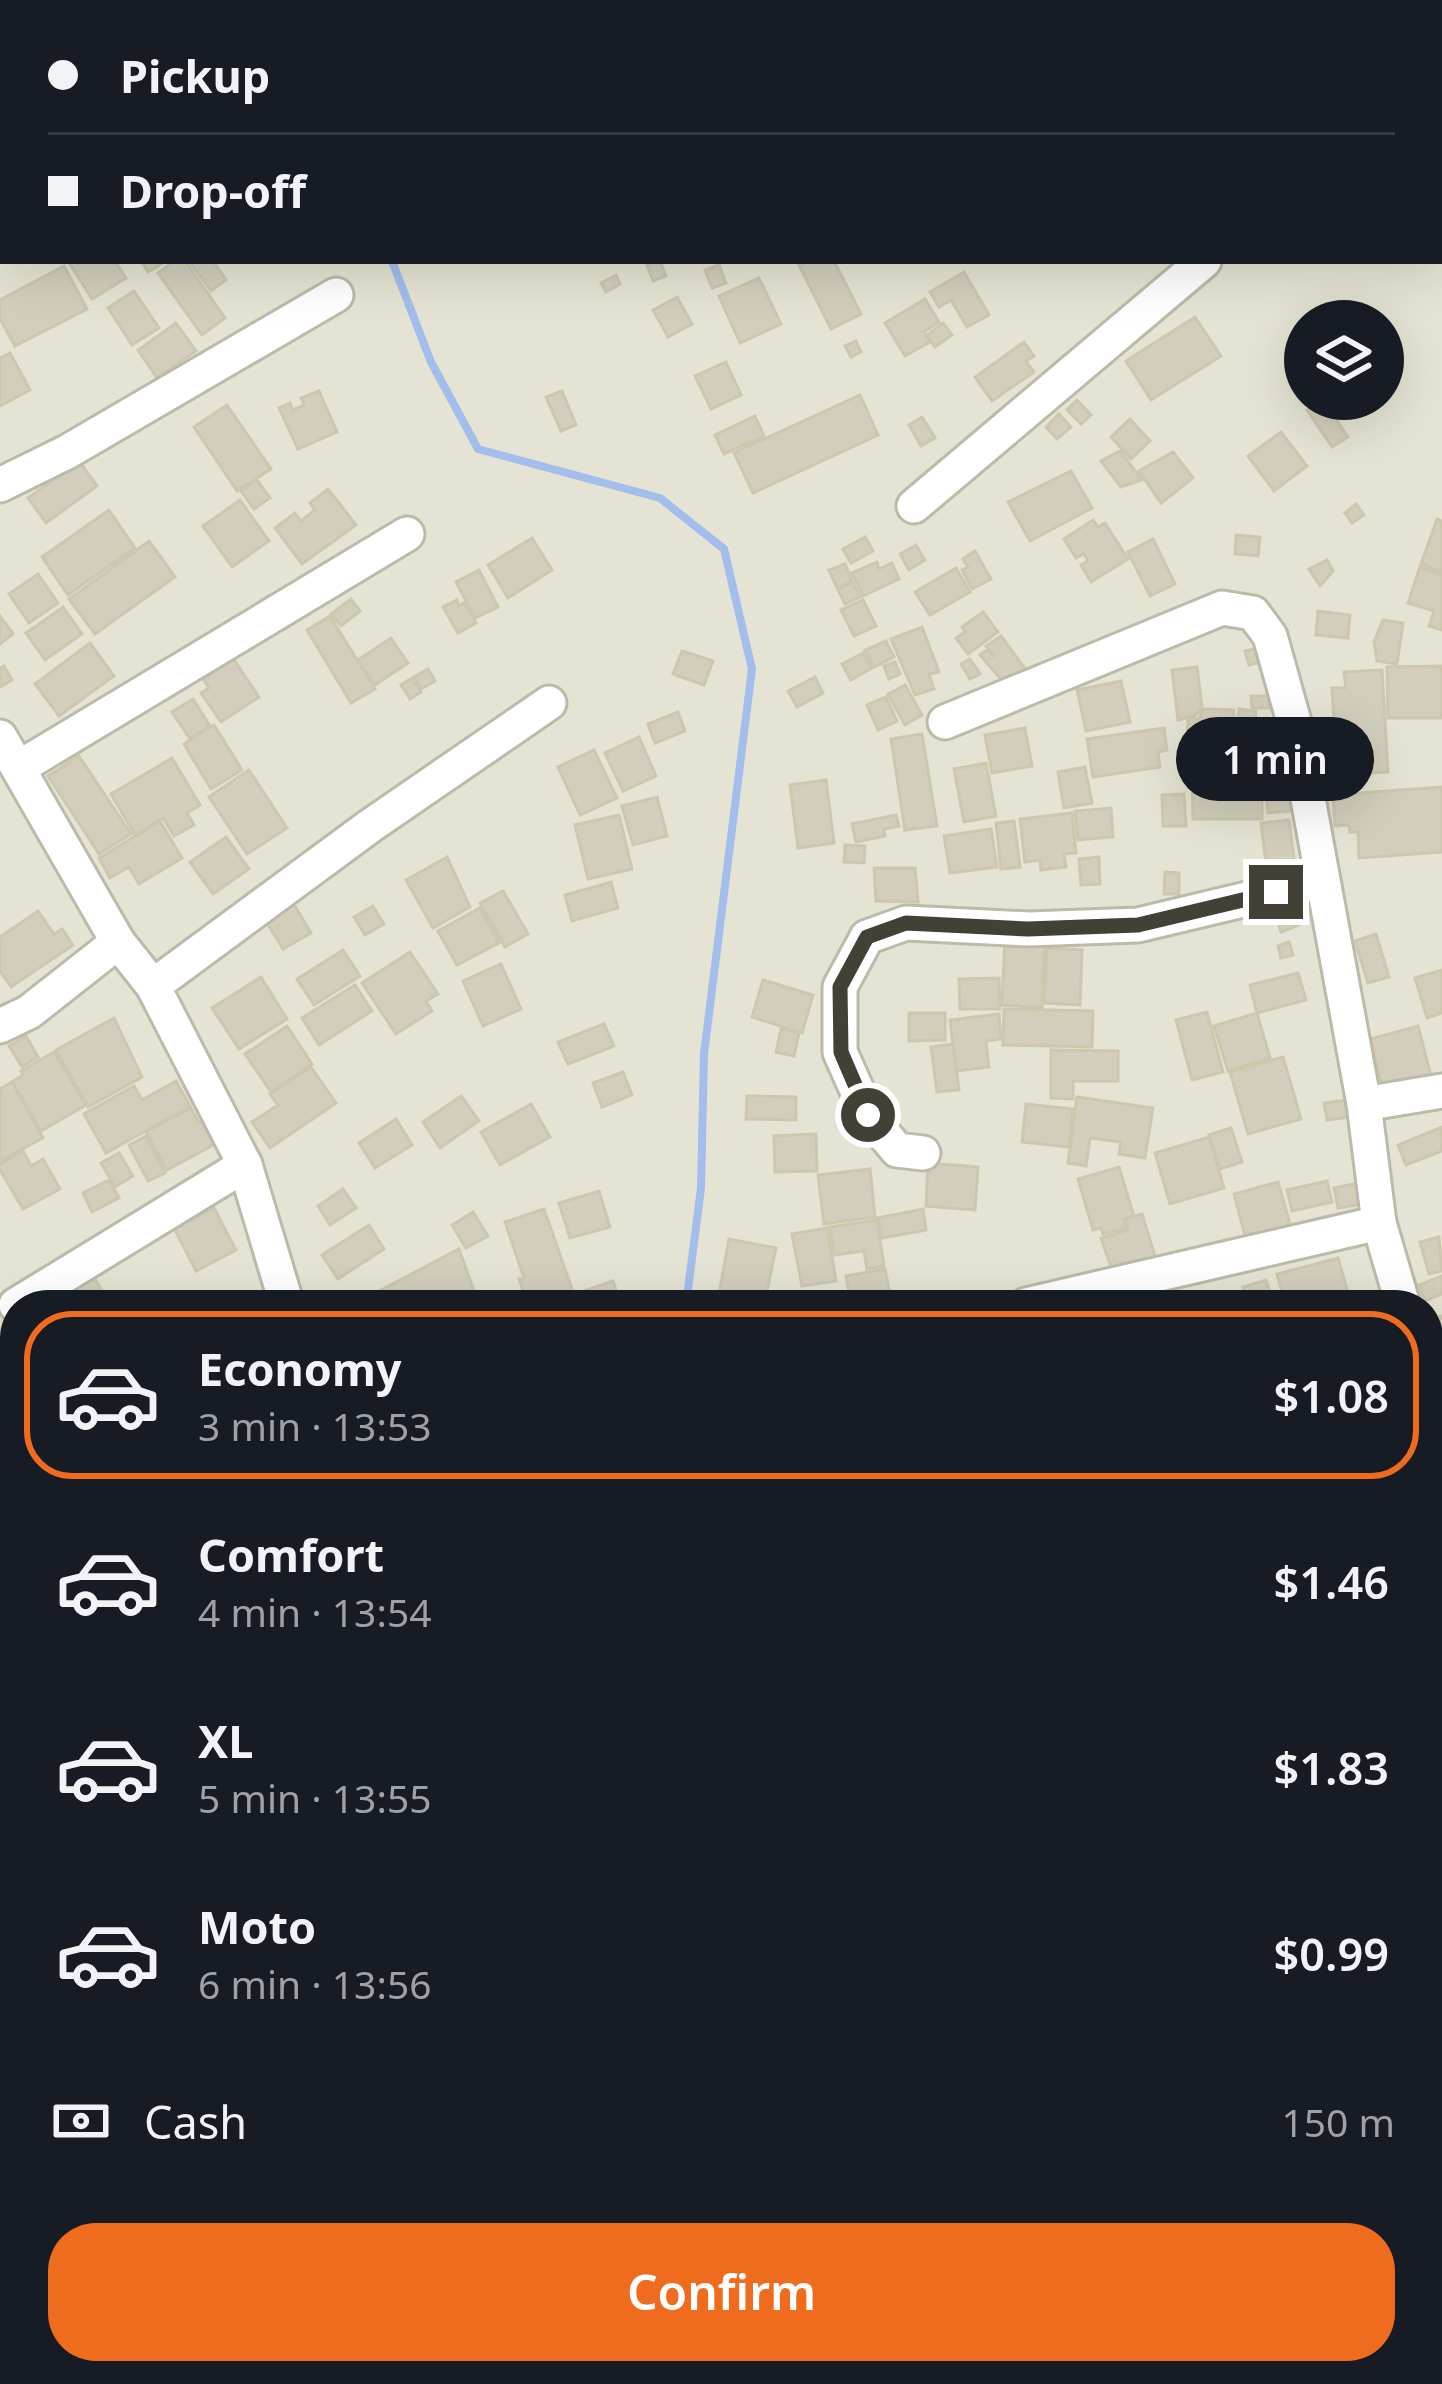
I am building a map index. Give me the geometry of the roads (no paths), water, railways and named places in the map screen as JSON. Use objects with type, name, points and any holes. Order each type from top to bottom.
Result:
[{"type":"street","points":[[914,506],[1200,264]]},
{"type":"street","points":[[0,485],[67,452],[336,295]]},
{"type":"street","points":[[20,767],[407,534]]},
{"type":"street","points":[[945,722],[1222,608],[1253,613],[1270,636],[1294,722],[1364,1104],[1379,1223],[1399,1290]]},
{"type":"street","points":[[154,986],[370,826],[549,703]]},
{"type":"street","points":[[0,737],[118,942],[154,986],[245,1165],[282,1290]]},
{"type":"street","points":[[923,1153],[897,1150],[868,1115],[841,1052],[840,987],[867,937],[906,923],[1028,929],[1138,925],[1322,880]]},
{"type":"street","points":[[0,1026],[29,1012],[118,942]]},
{"type":"street","points":[[1364,1104],[1442,1090]]},
{"type":"street","points":[[41,1290],[245,1165]]},
{"type":"street","points":[[1091,1290],[1379,1223]]},
{"type":"waterway","points":[[393,264],[431,362],[478,449],[660,498],[724,549],[752,669],[704,1054],[701,1188],[688,1290]]}]
